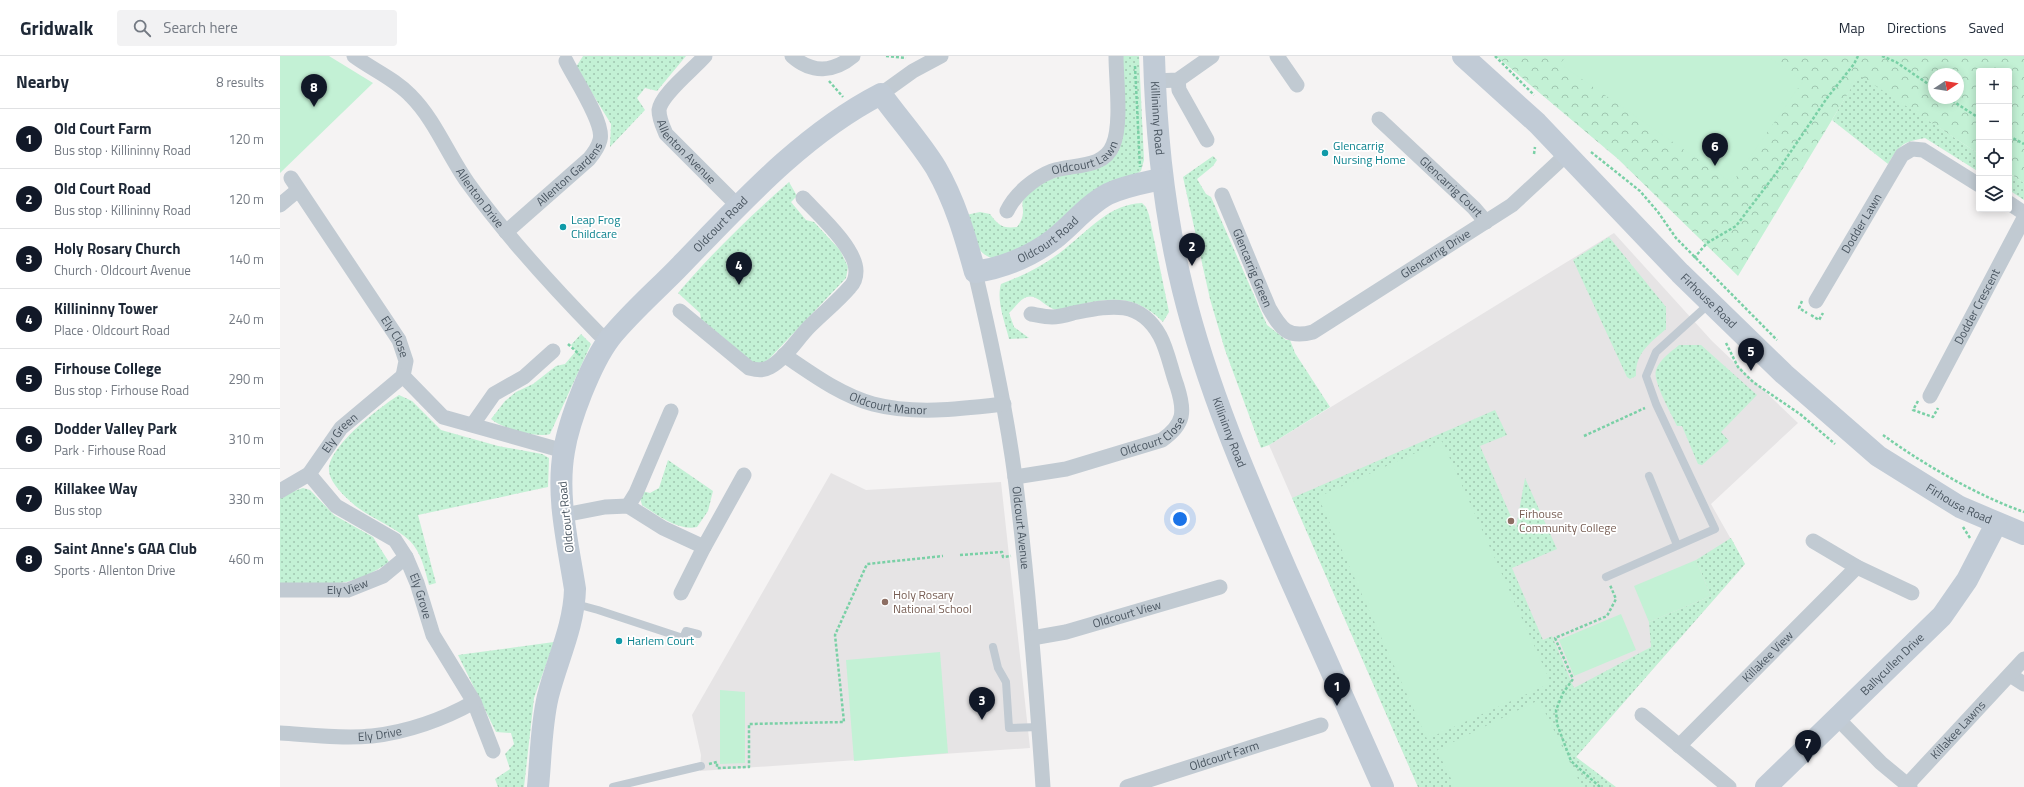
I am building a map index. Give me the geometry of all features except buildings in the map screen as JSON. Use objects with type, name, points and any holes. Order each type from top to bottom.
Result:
[{"type":"street","name":"Allenton Drive","points":[[354,56],[412,96],[425,114],[457,167],[497,223],[541,275],[599,334],[610,338]]},
{"type":"street","name":"Allenton Avenue","points":[[705,56],[663,99],[659,112],[660,120],[666,134],[738,206]]},
{"type":"street","points":[[792,56],[798,61],[814,69],[829,70],[845,63],[853,56]]},
{"type":"street","points":[[941,56],[913,71],[881,94],[927,154],[941,178],[954,205],[975,272]]},
{"type":"street","name":"Oldcourt Lawn","points":[[1007,211],[1010,204],[1032,182],[1050,172],[1088,164],[1104,158],[1113,146],[1117,131],[1116,56]]},
{"type":"street","points":[[1154,81],[1178,80],[1212,56]]},
{"type":"street","points":[[1277,56],[1297,85]]},
{"type":"street","name":"Firhouse Road","points":[[1463,56],[1532,118],[1710,303],[1784,374],[1878,456],[1960,507],[1996,524],[2024,534]]},
{"type":"street","name":"Killininny Road","points":[[1145,59],[1154,81],[1161,179],[1183,291],[1208,372],[1234,446],[1268,529],[1383,787]]},
{"type":"street","name":"Allenton Gardens","points":[[506,232],[589,159],[597,148],[601,139],[600,126],[566,61]]},
{"type":"street","points":[[1178,80],[1179,90],[1207,140]]},
{"type":"street","name":"Oldcourt Road","points":[[538,787],[542,733],[548,697],[569,633],[575,604],[575,589],[564,515],[561,481],[564,451],[582,393],[593,367],[610,338],[738,206],[800,150],[860,104],[881,94]]},
{"type":"street","name":"Glencarrig Court","points":[[1379,119],[1474,208],[1486,222]]},
{"type":"street","name":"Dodder Lawn","points":[[1816,301],[1902,155],[1912,149],[1923,150],[1976,183]]},
{"type":"street","name":"Glencarrig Drive","points":[[1292,335],[1302,335],[1313,332],[1512,205],[1567,154]]},
{"type":"street","name":"Oldcourt Road","points":[[975,272],[1001,267],[1053,240],[1107,194],[1128,186],[1161,179]]},
{"type":"street","name":"Ely Close","points":[[280,205],[294,184],[399,340],[406,361],[403,376],[443,418],[473,424],[564,451]]},
{"type":"street","name":"Glencarrig Green","points":[[1222,195],[1268,308],[1278,323],[1292,335]]},
{"type":"street","points":[[680,311],[749,368],[759,371],[770,367],[784,355],[809,327],[850,286],[855,278],[856,270],[853,258],[846,246],[803,198]]},
{"type":"street","points":[[2012,205],[2024,213]]},
{"type":"street","name":"Dodder Crescent","points":[[1930,396],[2024,218]]},
{"type":"street","name":"Oldcourt Avenue","points":[[975,272],[1004,404],[1015,477],[1032,638],[1043,787]]},
{"type":"street","name":"Oldcourt Close","points":[[1015,477],[1066,469],[1162,440],[1175,431],[1182,416],[1182,400],[1161,338],[1152,323],[1138,312],[1122,306],[1103,307],[1052,317],[1031,314]]},
{"type":"street","points":[[473,424],[494,394],[524,377],[553,351]]},
{"type":"street","name":"Oldcourt Manor","points":[[784,355],[838,389],[871,403],[901,409],[945,409],[1004,404]]},
{"type":"street","name":"Ely Green","points":[[280,491],[309,474],[341,428],[403,376]]},
{"type":"street","points":[[628,506],[636,493],[671,411]]},
{"type":"street","name":"Ely Grove","points":[[309,474],[336,506],[395,540],[406,557],[417,583],[433,635],[474,702],[493,751]]},
{"type":"street","points":[[681,593],[704,547],[744,475]]},
{"type":"street","points":[[564,515],[605,507],[628,506],[664,528],[704,547]]},
{"type":"street","name":"Ballycullen Drive","points":[[1766,787],[1942,616],[1967,580],[1996,524]]},
{"type":"street","points":[[1813,540],[1857,567],[1912,593]]},
{"type":"street","name":"Ely View","points":[[280,590],[348,590],[383,576],[406,557]]},
{"type":"street","name":"Killakee View","points":[[1679,746],[1857,567]]},
{"type":"street","name":"Oldcourt View","points":[[1032,638],[1066,632],[1220,588]]},
{"type":"street","name":"Killakee Lawns","points":[[1908,786],[2024,659]]},
{"type":"street","points":[[2010,675],[2024,684]]},
{"type":"street","name":"Ely Drive","points":[[280,733],[339,737],[373,736],[440,718],[474,702]]},
{"type":"street","points":[[1642,715],[1729,787]]},
{"type":"street","points":[[1837,718],[1881,763],[1908,786]]},
{"type":"street","name":"Oldcourt Farm","points":[[1127,787],[1321,725]]},
{"type":"lane","points":[[1606,577],[1715,529],[1656,404],[1646,376],[1656,352],[1710,303]]},
{"type":"lane","points":[[1649,476],[1677,545]]},
{"type":"lane","points":[[575,604],[683,638],[686,631],[698,634]]},
{"type":"lane","points":[[993,647],[998,668],[1006,682],[1009,728],[1038,727]]},
{"type":"lane","points":[[613,787],[701,766]]},
{"type":"path","points":[[886,56],[905,58],[906,60]]},
{"type":"path","points":[[1694,258],[1708,243],[1736,226],[1777,172],[1827,98],[1854,64],[1858,56]]},
{"type":"path","points":[[1882,56],[1896,62],[1928,84]]},
{"type":"path","points":[[1139,162],[1145,59]]},
{"type":"path","points":[[826,78],[845,98]]},
{"type":"path","points":[[1957,104],[1976,116]]},
{"type":"path","points":[[2012,138],[2024,144]]},
{"type":"path","points":[[1619,176],[1640,191],[1658,212],[1676,238],[1694,258],[1777,341]]},
{"type":"path","points":[[568,344],[581,357]]},
{"type":"path","points":[[1584,436],[1645,408]]},
{"type":"path","points":[[1879,432],[1942,472],[1982,494],[2024,512]]},
{"type":"path","points":[[960,555],[1002,552],[1003,557],[1011,556]]},
{"type":"path","points":[[701,766],[717,762],[717,768],[749,767],[749,724],[844,722],[835,635],[867,564],[943,556]]},
{"type":"path","points":[[1600,787],[1571,761],[1557,724],[1556,710],[1563,693],[1573,679],[1555,638],[1607,616],[1616,599],[1606,577]]},
{"type":"shaded area","name":"Firhouse Community College","points":[[1614,233],[1712,341],[1798,423],[1711,504],[1745,564],[1576,757],[1612,787],[1418,787],[1269,445]]},
{"type":"shaded area","name":"Holy Rosary National School","points":[[831,473],[866,490],[1001,482],[1030,748],[700,771],[701,755],[692,715]]},
{"type":"green space","points":[[280,56],[329,56],[373,83],[280,173]]},
{"type":"green space","points":[[583,56],[686,56],[657,91],[645,88],[637,98],[645,110],[610,147],[611,124],[576,67]]},
{"type":"green space","points":[[1122,56],[1139,56],[1144,160],[1141,171],[1037,241],[996,259],[983,253],[975,243],[966,215],[980,212],[990,214],[1004,227],[1017,227],[1021,221],[1023,213],[1023,200],[1030,190],[1050,180],[1107,164]]},
{"type":"green space","points":[[1496,56],[2024,56],[2024,183],[2012,175],[2012,68],[1976,68],[1976,152],[1859,75],[1738,276],[1618,159]]},
{"type":"green space","points":[[1566,56],[1767,56],[1803,81],[1732,183],[1560,64]]},
{"type":"green space","points":[[1859,74],[1976,152],[1976,170],[1925,138],[1903,145],[1899,148],[1888,164],[1832,120]]},
{"type":"green space","points":[[1213,156],[1217,160],[1213,166],[1197,179],[1206,194],[1211,197],[1267,325],[1286,340],[1290,340],[1295,353],[1330,407],[1269,445],[1261,448],[1225,350],[1210,299],[1183,177]]},
{"type":"green space","points":[[2012,175],[2024,183],[2024,200],[2012,192]]},
{"type":"green space","points":[[789,182],[797,196],[791,202],[806,220],[814,222],[840,250],[848,267],[846,278],[769,359],[761,364],[753,363],[701,319],[700,313],[678,293],[731,236]]},
{"type":"green space","points":[[1142,203],[1146,207],[1149,215],[1169,312],[1163,322],[1150,311],[1126,301],[1100,301],[1057,310],[1052,309],[1036,298],[1028,297],[1021,300],[1009,313],[1014,327],[1029,338],[1009,339],[1000,304],[1001,284],[1019,277],[1052,259],[1092,225],[1110,213],[1131,204]]},
{"type":"green space","points":[[1609,237],[1666,307],[1666,329],[1645,349],[1638,361],[1636,376],[1630,379],[1627,377],[1573,260]]},
{"type":"green space","points":[[581,334],[591,344],[550,434],[537,435],[520,432],[496,423],[491,419],[505,401],[516,392],[533,384],[556,366],[565,364],[576,351],[571,345]]},
{"type":"green space","points":[[1679,345],[1701,345],[1757,395],[1721,432],[1729,441],[1702,465],[1698,464],[1682,426],[1677,426],[1657,381],[1656,370],[1660,362]]},
{"type":"green space","points":[[399,395],[412,401],[441,430],[498,446],[542,454],[549,458],[548,487],[418,515],[436,583],[429,585],[420,556],[414,545],[396,530],[365,513],[351,502],[334,484],[329,471],[331,461],[336,451],[356,428]]},
{"type":"green space","points":[[1495,410],[1507,435],[1480,446],[1516,528],[1525,478],[1557,549],[1512,568],[1543,640],[1552,636],[1574,688],[1651,647],[1649,622],[1711,596],[1696,560],[1731,538],[1745,564],[1576,757],[1616,787],[1418,787],[1292,498]]},
{"type":"green space","points":[[1442,441],[1551,683],[1427,739],[1318,497]]},
{"type":"green space","points":[[668,460],[713,491],[708,511],[697,527],[682,527],[668,521],[642,505],[640,498],[642,491],[650,493],[659,488]]},
{"type":"green space","points":[[303,488],[310,490],[334,515],[373,537],[389,562],[362,577],[337,584],[280,584],[280,498]]},
{"type":"green space","points":[[1696,560],[1711,596],[1649,622],[1634,586]]},
{"type":"green space","points":[[1621,614],[1636,650],[1574,676],[1559,640]]},
{"type":"green space","points":[[554,642],[534,698],[524,787],[498,787],[495,779],[510,769],[505,754],[514,744],[511,733],[496,732],[458,655]]},
{"type":"green space","points":[[940,652],[948,753],[854,761],[846,660]]},
{"type":"green space","points":[[720,690],[745,692],[745,763],[720,764]]},
{"type":"green space","points":[[1539,700],[1582,787],[1455,787],[1437,750]]},
{"type":"place","name":"Saint Anne's GAA Club","points":[[314,107]]},
{"type":"place","name":"Glencarrig Nursing Home","points":[[1325,153]]},
{"type":"place","name":"Dodder Valley Park","points":[[1715,166]]},
{"type":"place","name":"Leap Frog Childcare","points":[[563,227]]},
{"type":"place","name":"Old Court Road","points":[[1192,266]]},
{"type":"place","name":"Killininny Tower","points":[[739,285]]},
{"type":"place","name":"Firhouse College","points":[[1751,371]]},
{"type":"place","name":"Firhouse Community College","points":[[1511,521]]},
{"type":"place","name":"Holy Rosary National School","points":[[885,602]]},
{"type":"place","name":"Harlem Court","points":[[619,641]]},
{"type":"place","name":"Old Court Farm","points":[[1337,706]]},
{"type":"place","name":"Holy Rosary Church","points":[[982,720]]},
{"type":"place","name":"Killakee Way","points":[[1808,763]]}]
